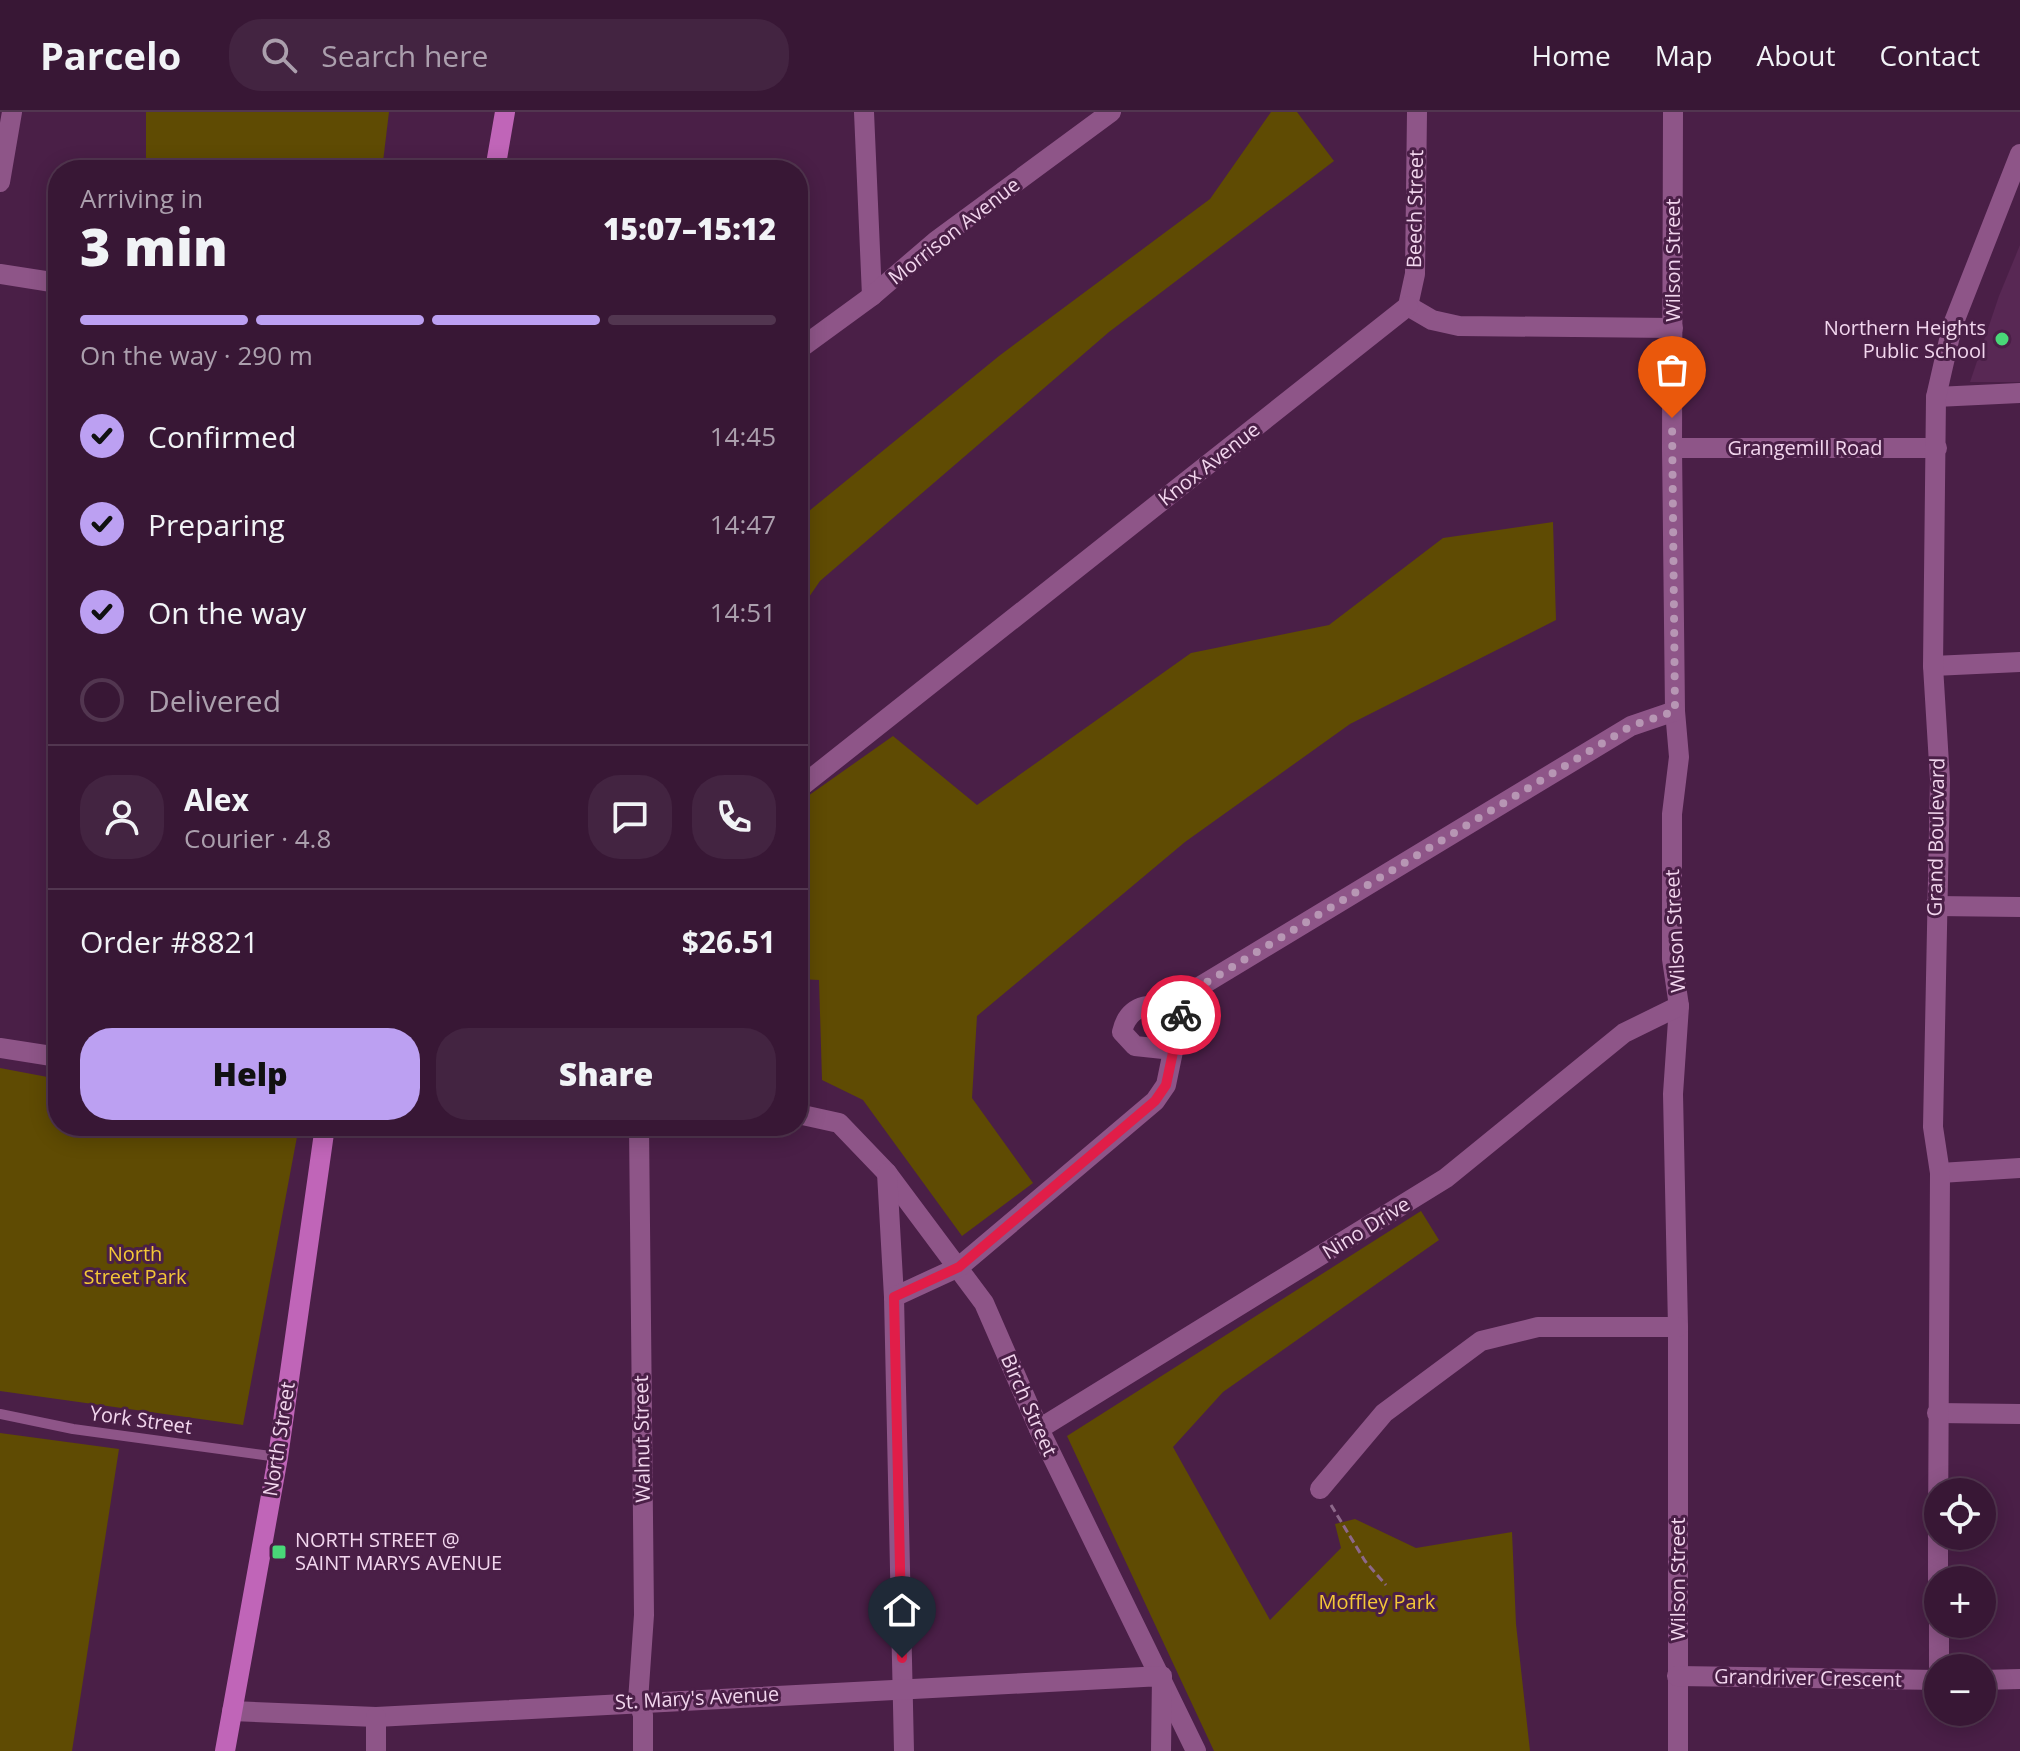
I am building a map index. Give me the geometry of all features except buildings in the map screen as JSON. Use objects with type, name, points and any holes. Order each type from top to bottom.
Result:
[{"type":"main road","points":[[497,160],[505,112]]},
{"type":"main road","name":"North Street","points":[[225,1751],[278,1457],[324,1136]]},
{"type":"street","points":[[0,182],[12,112]]},
{"type":"street","points":[[864,112],[872,296]]},
{"type":"street","name":"Morrison Avenue","points":[[808,343],[872,296],[936,241],[1111,112]]},
{"type":"street","name":"Beech Street","points":[[1408,306],[1415,274],[1417,112]]},
{"type":"street","name":"Wilson Street","points":[[1673,112],[1672,448],[1675,711],[1679,757],[1672,814],[1672,959],[1679,1006],[1673,1094],[1678,1327],[1678,1751]]},
{"type":"street","name":"Grand Boulevard","points":[[1938,1478],[1940,1173],[1933,1127],[1935,906],[1940,780],[1933,666],[1936,397],[1952,327],[2020,154]]},
{"type":"street","points":[[0,274],[48,281]]},
{"type":"street","points":[[1408,306],[1432,320],[1459,326],[1673,328]]},
{"type":"street","name":"Knox Avenue","points":[[808,781],[1408,306]]},
{"type":"street","points":[[1936,397],[2020,393]]},
{"type":"street","name":"Grangemill Road","points":[[1672,448],[1937,448]]},
{"type":"street","points":[[1933,666],[2020,662]]},
{"type":"street","points":[[894,1297],[959,1267],[1155,1101],[1166,1085],[1182,1008],[1199,987],[1618,734],[1675,711]]},
{"type":"street","points":[[1935,906],[2020,907]]},
{"type":"street","points":[[1173,1050],[1135,1046],[1122,1032],[1125,1019],[1139,1006],[1160,1004],[1182,1008]]},
{"type":"street","name":"Nino Drive","points":[[1039,1429],[1446,1178],[1624,1033],[1679,1006]]},
{"type":"street","points":[[0,1048],[48,1055]]},
{"type":"street","name":"Birch Street","points":[[808,1116],[839,1123],[887,1173],[984,1303],[1039,1429],[1196,1751]]},
{"type":"street","name":"Walnut Street","points":[[640,1136],[644,1615],[638,1701],[643,1715],[643,1751]]},
{"type":"street","points":[[1940,1173],[2020,1168]]},
{"type":"street","points":[[887,1173],[894,1297],[904,1751]]},
{"type":"street","points":[[1320,1489],[1384,1413],[1481,1341],[1538,1327],[1678,1327]]},
{"type":"street","points":[[1937,1413],[2020,1414]]},
{"type":"street","points":[[1161,1751],[1162,1676]]},
{"type":"street","name":"St. Mary's Avenue","points":[[232,1711],[376,1717],[1162,1676]]},
{"type":"street","name":"Grandriver Crescent","points":[[1677,1676],[1924,1680]]},
{"type":"street","points":[[1996,1680],[2020,1679]]},
{"type":"street","points":[[376,1717],[376,1751]]},
{"type":"lane","name":"York Street","points":[[0,1414],[73,1429],[278,1457]]},
{"type":"path","points":[[1320,1489],[1365,1561],[1386,1585]]},
{"type":"shaded area","name":"Northern Heights Public School","points":[[2020,245],[2020,382],[1970,382],[1999,296]]},
{"type":"green space","points":[[146,112],[389,112],[383,160],[146,160]]},
{"type":"green space","points":[[1271,112],[1297,112],[1334,161],[1109,332],[820,581],[808,598],[808,512],[999,356],[1210,199]]},
{"type":"green space","points":[[1553,522],[1556,620],[1350,724],[1185,842],[977,1016],[972,1098],[1033,1183],[962,1236],[863,1100],[822,1080],[819,980],[808,979],[808,796],[893,736],[977,805],[1191,653],[1329,625],[1443,538]]},
{"type":"green space","name":"North Street Park","points":[[0,1068],[48,1077],[48,1136],[297,1136],[243,1425],[0,1391]]},
{"type":"green space","name":"Moffley Park","points":[[1421,1211],[1439,1240],[1223,1392],[1173,1447],[1270,1620],[1341,1548],[1335,1524],[1355,1519],[1416,1548],[1512,1532],[1516,1624],[1530,1751],[1214,1751],[1067,1436]]},
{"type":"green space","points":[[0,1433],[119,1449],[72,1751],[0,1751]]},
{"type":"way so far","points":[[1181,1015],[1182,1008],[1199,987],[1631,726],[1675,711],[1672,418]]},
{"type":"place","name":"Northern Heights Public School","points":[[2002,339]]},
{"type":"place","name":"NORTH STREET @ SAINT MARYS AVENUE","points":[[279,1552]]},
{"type":"route","points":[[902,1658],[894,1297],[959,1267],[1155,1101],[1166,1085],[1181,1015]]}]
